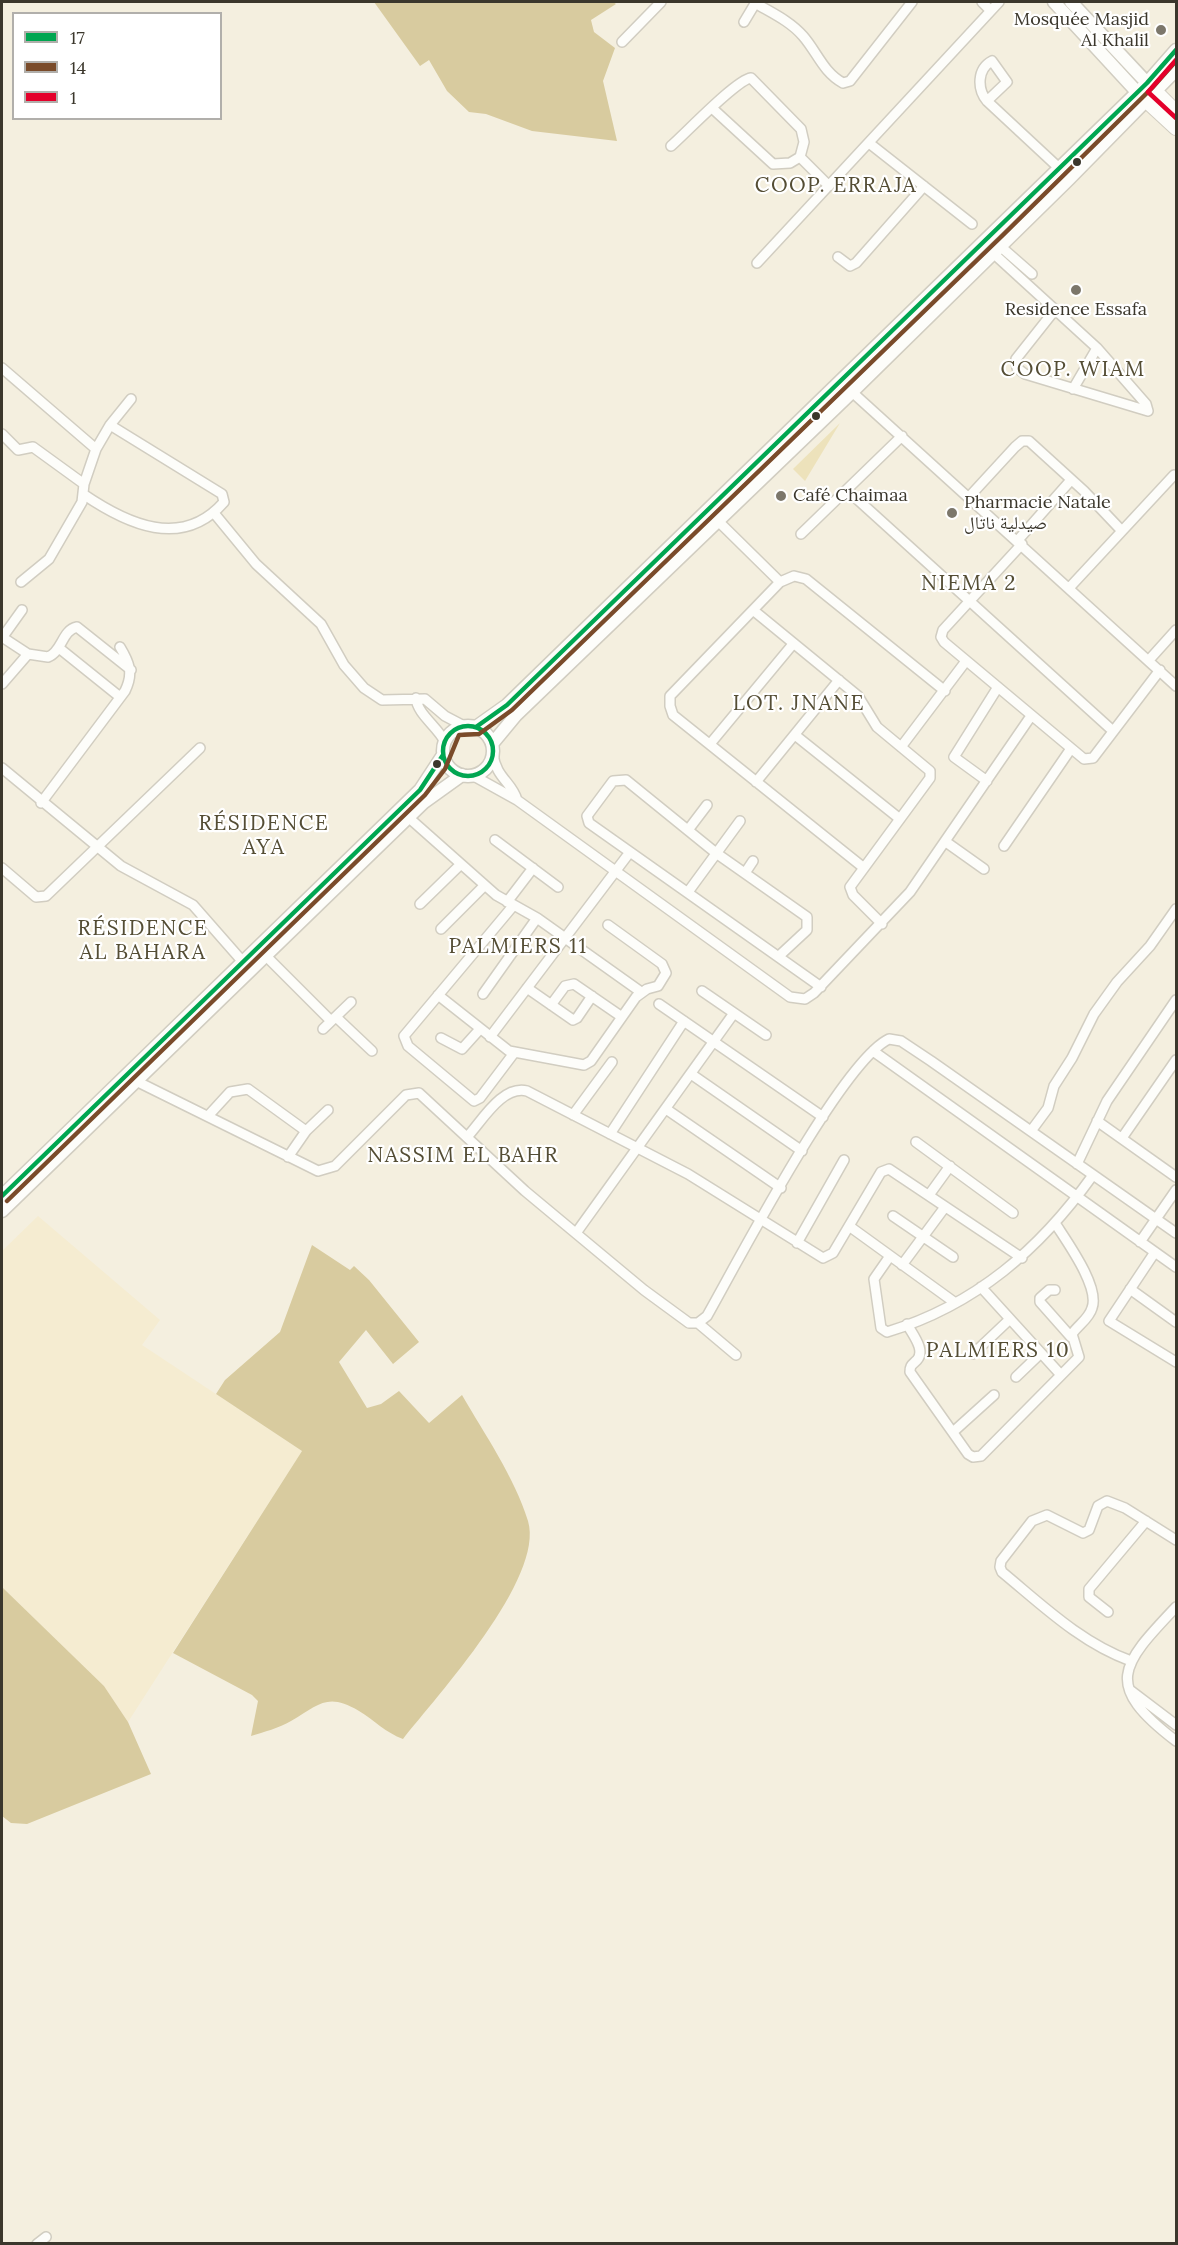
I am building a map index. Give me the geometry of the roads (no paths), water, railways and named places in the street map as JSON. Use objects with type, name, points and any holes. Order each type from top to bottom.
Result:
[{"type":"main road","points":[[1054,2],[1146,92],[1176,112]]},
{"type":"main road","points":[[1071,2],[1176,128]]},
{"type":"main road","points":[[2,1211],[435,793],[467,775],[486,768],[492,749],[516,715],[852,392],[996,249],[1146,92],[1176,50]]},
{"type":"main road","points":[[2,1196],[420,790],[443,755],[445,742],[452,731],[470,727],[498,714],[1059,168],[1146,92],[1176,70]]},
{"type":"main road","points":[[470,727],[488,736],[492,749]]},
{"type":"main road","points":[[443,755],[451,770],[467,775]]},
{"type":"street","points":[[622,42],[661,2]]},
{"type":"street","points":[[744,22],[756,2],[792,25],[814,50],[824,67],[843,83],[850,81],[912,2]]},
{"type":"street","points":[[982,2],[990,10]]},
{"type":"street","points":[[758,263],[999,2]]},
{"type":"street","points":[[671,146],[712,108],[744,80],[755,79],[801,129],[804,142],[800,157],[790,162],[773,164],[712,108]]},
{"type":"street","points":[[987,101],[1059,168]]},
{"type":"street","points":[[869,143],[972,224]]},
{"type":"street","points":[[800,157],[829,186]]},
{"type":"street","points":[[838,257],[850,266],[856,263],[924,186]]},
{"type":"street","points":[[996,249],[1032,274]]},
{"type":"street","points":[[996,249],[1054,311],[1097,348],[1146,404],[1148,411],[1020,372],[1016,365],[1022,351],[1054,311]]},
{"type":"street","points":[[1073,388],[1097,348]]},
{"type":"street","points":[[2,368],[96,449]]},
{"type":"street","points":[[852,392],[1070,587],[1176,686]]},
{"type":"street","points":[[21,582],[49,559],[82,502],[84,484],[96,449],[110,425],[131,399]]},
{"type":"street","points":[[83,495],[123,518],[156,529],[192,524],[214,513],[224,502],[222,494],[110,425]]},
{"type":"street","points":[[2,434],[18,450],[33,447],[84,484]]},
{"type":"street","points":[[801,534],[902,436]]},
{"type":"street","points":[[969,497],[1022,441],[1033,443],[1121,530]]},
{"type":"street","points":[[1070,587],[1174,475]]},
{"type":"street","points":[[1071,480],[941,635],[943,641],[1082,758],[1093,758],[1160,670]]},
{"type":"street","points":[[847,490],[1113,731]]},
{"type":"street","points":[[214,513],[256,564],[321,624],[344,665],[364,688],[382,700],[425,699],[446,716],[470,727]]},
{"type":"street","points":[[717,520],[780,582]]},
{"type":"street","points":[[864,868],[673,715],[670,696],[780,582],[794,576],[806,579],[945,691]]},
{"type":"street","points":[[22,610],[2,638],[28,654],[50,657],[59,648],[69,630],[80,628],[131,670]]},
{"type":"street","points":[[753,610],[862,700],[877,727],[930,774],[900,819],[851,884],[851,892],[882,924]]},
{"type":"street","points":[[1149,660],[1176,630]]},
{"type":"street","points":[[710,744],[793,644]]},
{"type":"street","points":[[41,803],[128,684],[131,670],[120,646]]},
{"type":"street","points":[[59,648],[120,697]]},
{"type":"street","points":[[2,684],[28,654]]},
{"type":"street","points":[[901,747],[966,661]]},
{"type":"street","points":[[756,782],[839,681]]},
{"type":"street","points":[[987,781],[954,757],[998,687]]},
{"type":"street","points":[[416,698],[417,706],[436,726],[445,742]]},
{"type":"street","points":[[467,775],[517,800],[615,873],[790,997],[805,999],[821,987],[910,892],[1031,716]]},
{"type":"street","points":[[795,735],[900,819]]},
{"type":"street","points":[[2,868],[36,897],[43,897],[200,748]]},
{"type":"street","points":[[492,749],[499,775],[513,791],[517,800]]},
{"type":"street","points":[[1004,846],[1070,750]]},
{"type":"street","points":[[2,768],[41,803],[132,874],[193,905],[243,962]]},
{"type":"street","points":[[779,956],[807,930],[808,920],[717,853],[626,780],[615,780],[586,818],[630,852],[821,987]]},
{"type":"street","points":[[688,830],[707,805]]},
{"type":"street","points":[[408,818],[484,886],[510,904],[537,918],[641,992]]},
{"type":"street","points":[[688,892],[740,820]]},
{"type":"street","points":[[495,840],[558,887]]},
{"type":"street","points":[[946,842],[984,869]]},
{"type":"street","points":[[490,1037],[630,852]]},
{"type":"street","points":[[745,873],[753,861]]},
{"type":"street","points":[[420,904],[460,865]]},
{"type":"street","points":[[514,1053],[480,1098],[474,1101],[408,1046],[405,1033],[510,904],[533,868]]},
{"type":"street","points":[[441,929],[484,886]]},
{"type":"street","points":[[1030,1131],[1048,1108],[1054,1086],[1072,1058],[1094,1014],[1117,982],[1158,937],[1176,909]]},
{"type":"street","points":[[483,994],[537,918]]},
{"type":"street","points":[[438,995],[490,1037],[514,1053],[553,1057],[575,1066],[584,1065],[591,1061],[641,992],[658,986],[665,969],[608,925]]},
{"type":"street","points":[[266,956],[372,1051]]},
{"type":"street","points":[[551,1005],[565,986],[570,983],[622,1017]]},
{"type":"street","points":[[527,988],[568,1018],[575,1019],[592,996]]},
{"type":"street","points":[[702,991],[766,1035]]},
{"type":"street","points":[[1077,1164],[1107,1101],[1176,1000]]},
{"type":"street","points":[[323,1029],[351,1002]]},
{"type":"street","points":[[660,1004],[823,1117]]},
{"type":"street","points":[[576,1233],[734,1013]]},
{"type":"street","points":[[610,1134],[684,1021]]},
{"type":"street","points":[[441,1038],[462,1049],[480,1029]]},
{"type":"street","points":[[698,1323],[707,1316],[823,1117],[873,1051],[889,1039],[901,1041],[1176,1233]]},
{"type":"street","points":[[873,1051],[1176,1267]]},
{"type":"street","points":[[1122,1138],[1176,1060]]},
{"type":"street","points":[[573,1115],[612,1062]]},
{"type":"street","points":[[691,1074],[802,1151]]},
{"type":"street","points":[[136,1081],[160,1095],[208,1116],[313,1169],[332,1168],[404,1097],[411,1093],[422,1095],[525,1191],[685,1321],[698,1323],[736,1355]]},
{"type":"street","points":[[208,1116],[230,1092],[248,1089],[306,1131]]},
{"type":"street","points":[[467,1137],[507,1093],[515,1090],[527,1091],[687,1174],[820,1257],[827,1258],[833,1253],[885,1168],[892,1170],[1022,1258]]},
{"type":"street","points":[[666,1109],[781,1188]]},
{"type":"street","points":[[288,1157],[306,1131],[328,1110]]},
{"type":"street","points":[[1097,1121],[1176,1178]]},
{"type":"street","points":[[916,1142],[1013,1213]]},
{"type":"street","points":[[797,1243],[844,1160]]},
{"type":"street","points":[[929,1195],[950,1166]]},
{"type":"street","points":[[890,1256],[873,1279],[881,1328],[887,1332],[954,1302],[981,1287],[1022,1258],[1055,1223],[1093,1175]]},
{"type":"street","points":[[1140,1242],[1176,1191]]},
{"type":"street","points":[[902,1265],[945,1207]]},
{"type":"street","points":[[893,1216],[954,1257]]},
{"type":"street","points":[[1055,1223],[1086,1275],[1094,1298],[1090,1313],[1071,1337]]},
{"type":"street","points":[[849,1226],[954,1302]]},
{"type":"street","points":[[1155,1252],[1109,1319],[1110,1323],[1176,1362]]},
{"type":"street","points":[[981,1287],[1061,1375]]},
{"type":"street","points":[[1130,1288],[1176,1322]]},
{"type":"street","points":[[907,1324],[920,1351],[919,1357],[911,1364],[910,1372],[968,1454],[973,1457],[981,1456],[1079,1357],[1079,1352],[1071,1337],[1040,1302],[1040,1298],[1049,1290],[1055,1290]]},
{"type":"street","points":[[973,1354],[1010,1319]]},
{"type":"street","points":[[1016,1377],[1041,1353]]},
{"type":"street","points":[[953,1432],[994,1395]]},
{"type":"street","points":[[1131,1661],[1089,1642],[1011,1579],[1000,1566],[1032,1521],[1039,1516],[1047,1515],[1083,1533],[1089,1530],[1098,1506],[1107,1502],[1125,1508],[1176,1540]]},
{"type":"street","points":[[1108,1612],[1091,1599],[1089,1589],[1146,1521]]},
{"type":"street","points":[[1176,1607],[1146,1639],[1131,1661],[1128,1672],[1130,1690],[1140,1710],[1176,1741]]},
{"type":"street","points":[[1130,1690],[1176,1725]]},
{"type":"place","name":"Mosquée Masjid Al Khalil","points":[[1161,30]]},
{"type":"place","name":"Residence Essafa","points":[[1076,290]]},
{"type":"place","name":"Café Chaimaa","points":[[781,496]]},
{"type":"place","name":"Pharmacie Natale صيدلية ناتال","points":[[952,513]]},
{"type":"district","name":"COOP. ERRAJA","points":[[836,186]]},
{"type":"district","name":"COOP. WIAM","points":[[1073,370]]},
{"type":"district","name":"NIEMA 2","points":[[969,584]]},
{"type":"district","name":"LOT. JNANE","points":[[799,704]]},
{"type":"district","name":"RÉSIDENCE AYA","points":[[264,836]]},
{"type":"district","name":"RÉSIDENCE AL BAHARA","points":[[143,941]]},
{"type":"district","name":"PALMIERS 11","points":[[518,947]]},
{"type":"district","name":"NASSIM EL BAHR","points":[[463,1156]]},
{"type":"district","name":"PALMIERS 10","points":[[998,1351]]}]
